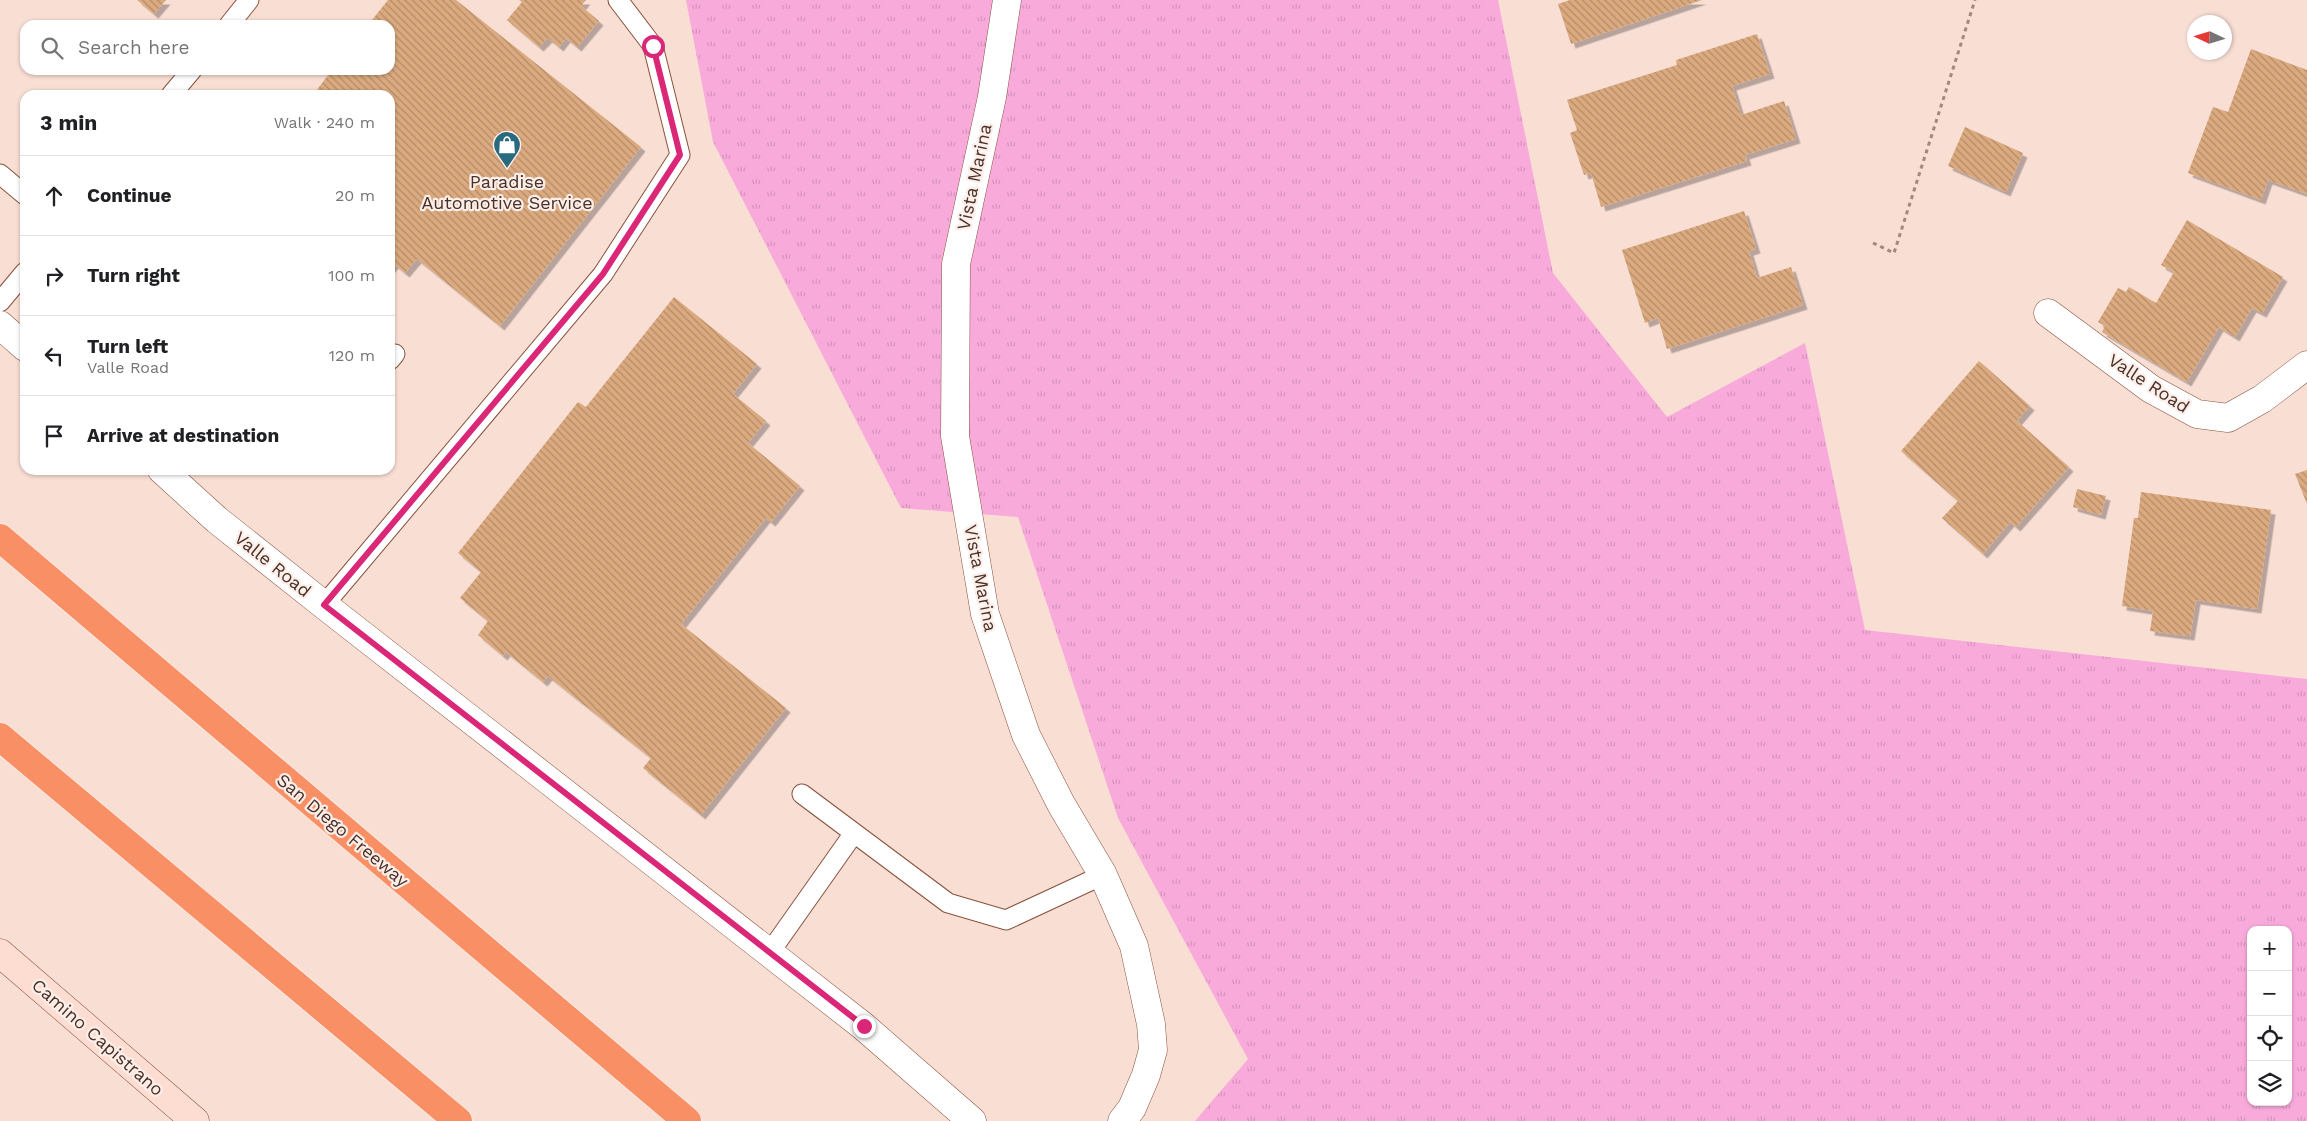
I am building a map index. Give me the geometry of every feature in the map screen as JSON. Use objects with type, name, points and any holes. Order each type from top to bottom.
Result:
[{"type":"highway","name":"San Diego Freeway","points":[[0,538],[687,1121]]},
{"type":"highway","points":[[0,737],[458,1121]]},
{"type":"main road","name":"Camino Capistrano","points":[[0,953],[195,1121]]},
{"type":"street","name":"Vista Marina","points":[[1007,0],[992,97],[956,264],[956,436],[985,614],[1026,735],[1061,804],[1103,875],[1134,946],[1151,1024],[1153,1050],[1146,1075],[1132,1108],[1122,1121]]},
{"type":"street","name":"Valle Road","points":[[2048,313],[2151,389],[2198,414],[2228,418],[2262,399],[2307,365]]},
{"type":"street","points":[[0,325],[20,343]]},
{"type":"street","name":"Valle Road","points":[[168,475],[218,520],[324,605],[864,1026],[972,1121]]},
{"type":"lane","points":[[233,20],[250,0]]},
{"type":"lane","points":[[324,605],[603,274],[680,155],[653,46],[618,0]]},
{"type":"lane","points":[[176,90],[188,75]]},
{"type":"lane","points":[[0,174],[20,191]]},
{"type":"lane","points":[[0,302],[20,278]]},
{"type":"lane","points":[[802,794],[948,903],[1006,920],[1103,875]]},
{"type":"lane","points":[[770,952],[854,833]]},
{"type":"path","points":[[1873,243],[1894,253],[1975,0]]},
{"type":"green space","points":[[686,0],[1498,0],[1553,273],[1667,417],[1805,343],[1865,630],[2307,679],[2307,1121],[1195,1121],[1248,1059],[1118,818],[1018,517],[901,508],[713,142]]},
{"type":"building","points":[[137,0],[166,0],[154,14]]},
{"type":"building","name":"Paradise Automotive Service","points":[[388,0],[456,0],[641,147],[500,326],[417,259],[405,273],[395,265],[395,90],[317,90],[328,75],[395,75],[395,20],[372,20]]},
{"type":"building","points":[[519,0],[586,0],[581,6],[599,21],[577,47],[566,38],[559,47],[548,38],[539,47],[507,20],[522,2]]},
{"type":"building","points":[[1570,0],[1702,0],[1571,44],[1558,4]]},
{"type":"building","points":[[1757,34],[1770,74],[1732,86],[1741,115],[1784,101],[1796,139],[1745,155],[1747,161],[1601,207],[1591,173],[1584,175],[1570,133],[1577,130],[1567,100],[1677,65],[1676,60]]},
{"type":"building","points":[[2251,49],[2307,70],[2307,194],[2268,180],[2261,200],[2188,173],[2213,107],[2228,112]]},
{"type":"building","points":[[1965,127],[2023,153],[2006,192],[1948,166]]},
{"type":"building","points":[[1744,211],[1756,249],[1749,251],[1757,278],[1791,267],[1803,305],[1667,349],[1658,318],[1645,323],[1622,250]]},
{"type":"building","points":[[2187,220],[2283,277],[2262,313],[2252,308],[2235,337],[2219,327],[2187,382],[2102,332],[2105,326],[2098,322],[2118,288],[2126,292],[2129,287],[2156,303],[2174,272],[2161,265]]},
{"type":"building","points":[[674,297],[757,364],[733,394],[766,421],[748,443],[800,486],[771,522],[766,518],[681,624],[786,708],[701,815],[643,768],[651,758],[548,676],[543,682],[506,652],[503,656],[478,635],[488,621],[460,598],[481,572],[458,553],[578,402],[586,407]]},
{"type":"building","points":[[1979,361],[2030,406],[2017,421],[2069,467],[2016,527],[2010,522],[1983,554],[1942,518],[1958,501],[1901,451]]},
{"type":"building","points":[[2307,470],[2307,504],[2295,474]]},
{"type":"building","points":[[2077,489],[2106,496],[2101,515],[2073,507]]},
{"type":"building","points":[[2141,492],[2271,510],[2257,609],[2196,600],[2190,636],[2150,631],[2153,611],[2122,606],[2134,518],[2138,518]]},
{"type":"place","name":"Paradise Automotive Service","points":[[507,169]]},
{"type":"route","points":[[653,46],[680,155],[603,274],[324,605],[864,1026]]}]
